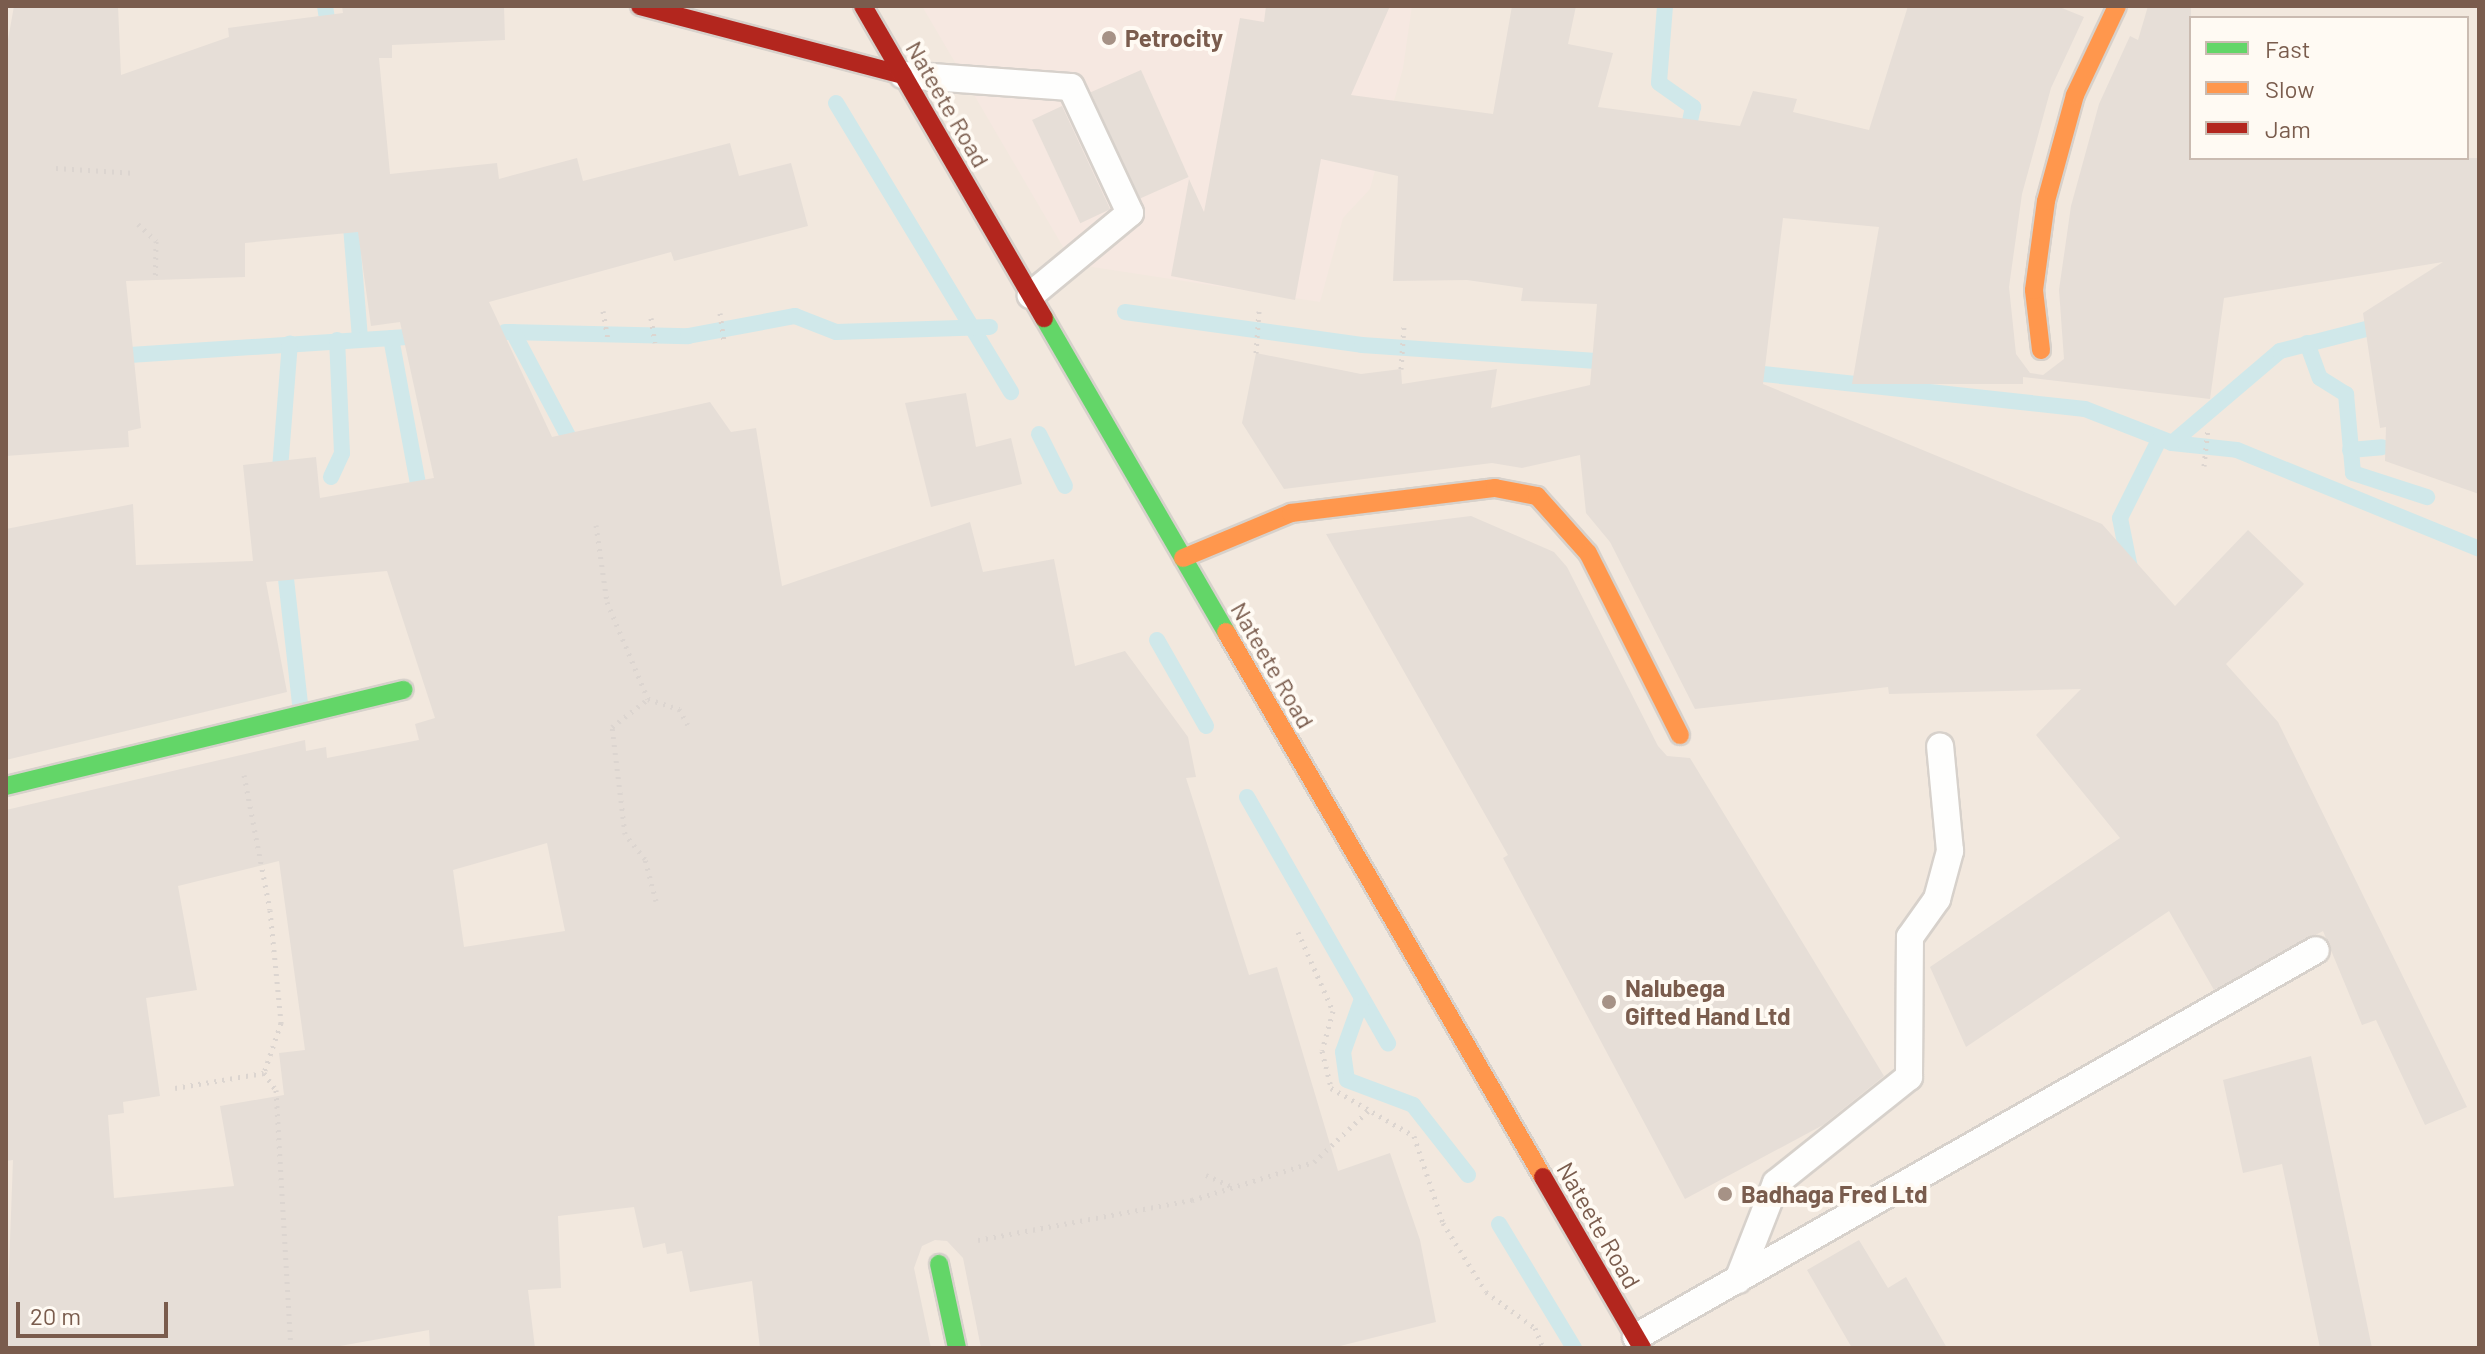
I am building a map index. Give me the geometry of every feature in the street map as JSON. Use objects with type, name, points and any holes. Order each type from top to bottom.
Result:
[{"type":"street","points":[[640,6],[903,75]]},
{"type":"street","name":"Nateete Road","points":[[863,6],[1639,1343]]},
{"type":"street","points":[[2041,350],[2034,290],[2046,201],[2075,95],[2117,6]]},
{"type":"street","points":[[1183,558],[1291,513],[1495,488],[1537,496],[1588,553],[1680,735]]},
{"type":"street","points":[[6,786],[234,727],[404,690]]},
{"type":"street","points":[[939,1264],[957,1348]]},
{"type":"lane","points":[[903,75],[1071,87],[1130,213],[1031,295]]},
{"type":"lane","points":[[1738,1280],[1776,1183],[1909,1077],[1910,937],[1937,899],[1950,851],[1940,746]]},
{"type":"lane","points":[[1639,1343],[1738,1280],[2316,950]]},
{"type":"path","points":[[56,168],[136,173]]},
{"type":"path","points":[[138,224],[156,241],[155,280]]},
{"type":"path","points":[[603,311],[608,340]]},
{"type":"path","points":[[1256,353],[1259,311]]},
{"type":"path","points":[[720,313],[724,342]]},
{"type":"path","points":[[651,318],[655,343]]},
{"type":"path","points":[[1401,369],[1404,326]]},
{"type":"path","points":[[2204,466],[2208,429]]},
{"type":"path","points":[[596,525],[607,602],[648,699]]},
{"type":"path","points":[[656,901],[645,859],[625,834],[612,727],[629,707],[648,699],[679,709],[688,725]]},
{"type":"path","points":[[234,727],[270,910],[281,1023],[264,1073]]},
{"type":"path","points":[[1298,932],[1333,1011],[1322,1051],[1331,1088],[1414,1136],[1443,1223],[1486,1292],[1535,1328],[1543,1348]]},
{"type":"path","points":[[175,1088],[264,1073]]},
{"type":"path","points":[[264,1073],[276,1090],[291,1348]]},
{"type":"path","points":[[939,1264],[965,1243],[1232,1186],[1314,1162],[1370,1109]]},
{"type":"path","points":[[1206,1175],[1232,1186]]},
{"type":"shaded area","points":[[6,6],[2479,6],[2479,1348],[6,1348]]},
{"type":"shaded area","points":[[922,6],[1412,6],[1403,68],[1370,189],[1343,218],[1320,302],[1073,264]]},
{"type":"building","points":[[14,6],[118,6],[121,75],[229,37],[228,28],[343,13],[342,6],[504,6],[505,40],[392,45],[392,58],[379,58],[390,174],[497,163],[499,179],[577,158],[583,181],[730,143],[739,176],[791,163],[808,226],[674,261],[671,252],[489,302],[552,437],[710,402],[731,432],[756,428],[782,586],[970,522],[983,572],[1054,559],[1075,666],[1125,651],[1188,737],[1196,777],[1186,778],[1249,975],[1277,967],[1338,1171],[1390,1153],[1420,1240],[1436,1322],[1332,1348],[981,1348],[963,1258],[947,1241],[935,1240],[922,1246],[914,1268],[931,1348],[760,1348],[752,1281],[690,1292],[682,1251],[667,1254],[665,1243],[643,1248],[634,1207],[558,1216],[561,1288],[528,1290],[535,1348],[430,1348],[429,1330],[329,1348],[6,1348],[13,1160],[6,1161],[6,810],[305,740],[306,751],[326,747],[327,758],[419,740],[415,724],[435,718],[387,571],[266,582],[287,692],[6,760],[6,529],[133,504],[136,565],[253,561],[243,465],[316,457],[320,498],[434,478],[400,322],[371,326],[358,232],[245,243],[245,277],[126,281],[141,428],[128,431],[129,447],[6,456],[6,51]],"holes":[[[547,843],[565,931],[464,947],[453,870]],[[279,861],[305,1050],[279,1053],[284,1095],[220,1106],[234,1186],[114,1198],[108,1115],[124,1113],[123,1102],[160,1096],[146,998],[197,990],[178,886]]]},
{"type":"building","points":[[1266,6],[1390,6],[1351,95],[1493,114],[1512,6],[1576,6],[1568,44],[1613,53],[1598,107],[1740,126],[1753,91],[1797,99],[1793,112],[1869,130],[1908,6],[2057,6],[2084,17],[2051,88],[2022,194],[2009,287],[2016,354],[2030,373],[2043,375],[2064,359],[2059,290],[2071,206],[2099,104],[2130,36],[2138,40],[2148,6],[2191,6],[2189,160],[2479,158],[2479,494],[2385,461],[2386,427],[2380,428],[2363,313],[2443,262],[2224,298],[2210,399],[2023,377],[2023,384],[1852,384],[1879,227],[1783,218],[1763,384],[2102,524],[2175,606],[2248,530],[2304,584],[2226,664],[2278,722],[2467,1107],[2425,1125],[2376,1020],[2362,1025],[2323,931],[2214,990],[2169,911],[1966,1047],[1930,967],[2120,838],[2036,735],[2081,689],[1889,694],[1888,687],[1695,709],[1610,542],[1586,513],[1580,455],[1522,468],[1492,463],[1284,489],[1242,423],[1256,353],[1361,374],[1401,369],[1402,384],[1497,369],[1491,408],[1590,385],[1597,304],[1521,301],[1523,288],[1467,280],[1393,281],[1398,176],[1321,159],[1295,300],[1171,276],[1189,179],[1204,212],[1240,18],[1264,22]]},
{"type":"building","points":[[1141,70],[1189,177],[1138,199],[1091,92]]},
{"type":"building","points":[[1062,106],[1110,209],[1080,223],[1032,120]]},
{"type":"building","points":[[966,393],[976,447],[1011,438],[1022,484],[931,507],[905,403]]},
{"type":"building","points":[[1471,516],[1554,552],[1567,567],[1658,746],[1667,756],[1690,758],[1884,1076],[1823,1125],[1685,1199],[1503,858],[1508,855],[1326,534]]},
{"type":"building","points":[[2311,1056],[2372,1348],[2320,1348],[2282,1164],[2243,1173],[2223,1080]]},
{"type":"building","points":[[1859,1240],[1888,1288],[1906,1277],[1947,1348],[1852,1348],[1807,1270]]},
{"type":"waterway","points":[[325,6],[330,36]]},
{"type":"waterway","points":[[1665,6],[1659,83],[1693,107],[1686,139]]},
{"type":"waterway","points":[[836,103],[1011,392]]},
{"type":"waterway","points":[[350,214],[360,339]]},
{"type":"waterway","points":[[1125,312],[1362,345],[1614,362]]},
{"type":"waterway","points":[[505,332],[688,336],[795,316],[836,332],[990,327]]},
{"type":"waterway","points":[[2172,443],[2280,351],[2385,324]]},
{"type":"waterway","points":[[513,332],[576,451]]},
{"type":"waterway","points":[[114,356],[422,336]]},
{"type":"waterway","points":[[391,338],[421,500]]},
{"type":"waterway","points":[[331,477],[342,453],[337,340]]},
{"type":"waterway","points":[[279,482],[290,343]]},
{"type":"waterway","points":[[2307,343],[2320,378],[2346,394],[2353,473],[2427,497]]},
{"type":"waterway","points":[[1745,372],[2085,409],[2172,443],[2237,450],[2479,549]]},
{"type":"waterway","points":[[1039,434],[1065,486]]},
{"type":"waterway","points":[[2131,573],[2120,518],[2160,438]]},
{"type":"waterway","points":[[2350,450],[2382,447]]},
{"type":"waterway","points":[[284,561],[301,713]]},
{"type":"waterway","points":[[1157,640],[1206,726]]},
{"type":"waterway","points":[[1247,797],[1388,1043]]},
{"type":"waterway","points":[[1362,999],[1343,1052],[1347,1080],[1413,1105],[1468,1175]]},
{"type":"waterway","points":[[1499,1224],[1574,1348]]},
{"type":"traffic: fast","points":[[1044,318],[1226,632]]},
{"type":"traffic: fast","points":[[6,786],[404,690]]},
{"type":"traffic: fast","points":[[939,1264],[957,1348]]},
{"type":"traffic: slow","points":[[2041,350],[2034,290],[2046,201],[2075,95],[2117,6]]},
{"type":"traffic: slow","points":[[1183,558],[1291,513],[1495,488],[1537,496],[1588,553],[1680,735]]},
{"type":"traffic: slow","points":[[1226,632],[1543,1177]]},
{"type":"traffic: jam","points":[[640,6],[903,75]]},
{"type":"traffic: jam","points":[[863,6],[1044,318]]},
{"type":"traffic: jam","points":[[1543,1177],[1642,1348]]},
{"type":"place","name":"Petrocity","points":[[1109,38]]},
{"type":"place","name":"Nalubega Gifted Hand Ltd","points":[[1609,1002]]},
{"type":"place","name":"Badhaga Fred Ltd","points":[[1725,1194]]}]
